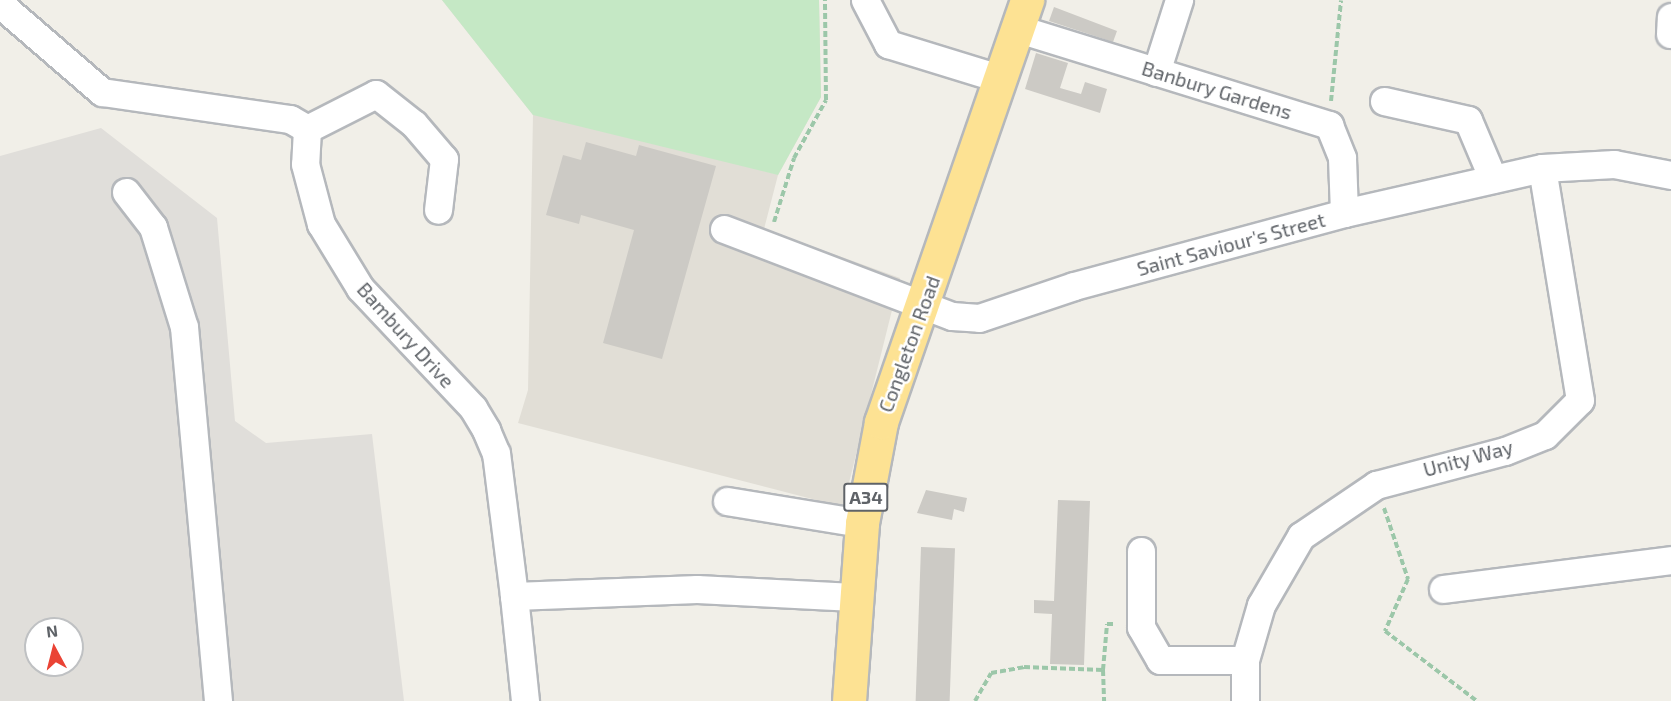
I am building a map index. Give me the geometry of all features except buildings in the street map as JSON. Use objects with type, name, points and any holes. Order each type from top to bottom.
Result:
[{"type":"highway","name":"Congleton Road","points":[[849,701],[854,597],[862,523],[881,422],[925,302],[1023,14]]},
{"type":"street","points":[[865,0],[888,44],[1002,79]]},
{"type":"street","points":[[1156,72],[1179,0]]},
{"type":"street","points":[[9,5],[102,92],[290,119],[307,129],[376,93],[414,124],[444,159],[438,210]]},
{"type":"street","name":"Banbury Gardens","points":[[1023,14],[1156,72],[1329,125]]},
{"type":"street","points":[[1384,101],[1468,120],[1493,179]]},
{"type":"street","points":[[1329,125],[1342,158],[1344,213]]},
{"type":"street","name":"Bambury Drive","points":[[307,129],[305,164],[321,224],[360,288],[473,408],[496,453],[525,701]]},
{"type":"street","name":"Saint Saviour's Street","points":[[724,229],[925,302],[952,316],[978,318],[1074,286],[1344,213],[1542,168],[1614,165],[1671,175]]},
{"type":"street","name":"Unity Way","points":[[1245,701],[1245,660],[1261,605],[1301,536],[1377,485],[1505,451],[1545,435],[1580,400],[1542,168]]},
{"type":"street","points":[[126,192],[153,227],[184,327],[218,701]]},
{"type":"street","points":[[727,501],[862,523]]},
{"type":"street","points":[[1141,550],[1141,627],[1160,660],[1245,660]]},
{"type":"street","points":[[1443,589],[1671,560]]},
{"type":"street","points":[[514,596],[697,589],[854,597]]},
{"type":"path","points":[[779,224],[773,221],[794,158],[826,100],[825,0]]},
{"type":"path","points":[[1329,125],[1341,0]]},
{"type":"path","points":[[1377,485],[1408,579],[1385,632],[1477,701]]},
{"type":"path","points":[[1104,701],[1103,670],[1107,624],[1141,627]]},
{"type":"path","points":[[975,701],[991,673],[1024,667],[1103,670]]},
{"type":"shaded area","points":[[442,0],[819,0],[821,97],[778,175],[764,229],[900,278],[843,507],[518,423],[528,390],[533,115]]},
{"type":"shaded area","points":[[101,128],[217,218],[235,421],[266,443],[372,434],[404,701],[0,701],[0,156]]},
{"type":"green space","points":[[442,0],[819,0],[821,97],[778,175],[533,115]]}]
